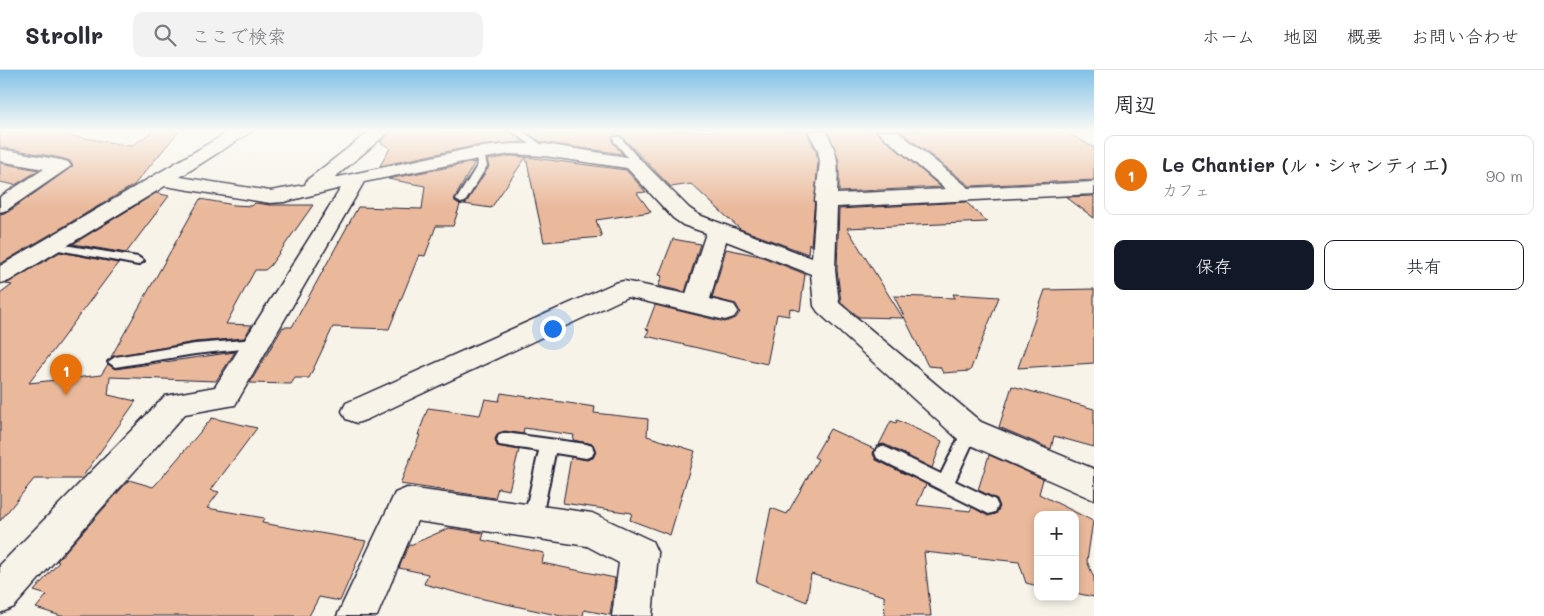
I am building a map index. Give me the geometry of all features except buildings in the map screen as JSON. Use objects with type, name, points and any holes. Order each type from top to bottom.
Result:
[{"type":"street","points":[[0,206],[61,166],[8,156]]},
{"type":"street","points":[[1,274],[52,246],[202,156]]},
{"type":"street","points":[[306,190],[349,156]]},
{"type":"street","points":[[164,180],[270,196],[461,156]]},
{"type":"street","points":[[588,156],[633,163],[681,214],[823,270]]},
{"type":"street","points":[[828,156],[823,270],[827,306],[970,431],[1094,484]]},
{"type":"street","points":[[918,156],[964,194]]},
{"type":"street","points":[[0,593],[176,404],[224,397],[357,178]]},
{"type":"street","points":[[825,201],[1094,188]]},
{"type":"street","points":[[696,304],[718,230]]},
{"type":"street","points":[[357,411],[624,289],[725,311]]},
{"type":"street","points":[[357,616],[407,504],[592,530],[639,554],[632,616]]},
{"type":"lane","points":[[460,200],[482,166],[482,160],[477,156]]},
{"type":"lane","points":[[632,156],[636,161],[633,163]]},
{"type":"lane","points":[[52,246],[138,261]]},
{"type":"lane","points":[[114,362],[195,349],[256,344]]},
{"type":"lane","points":[[945,484],[970,431]]},
{"type":"lane","points":[[505,440],[586,451]]},
{"type":"lane","points":[[532,522],[548,446]]},
{"type":"lane","points":[[883,453],[989,506]]},
{"type":"place","name":"Le Chantier (ル・シャンティエ)","points":[[66,395]]}]
